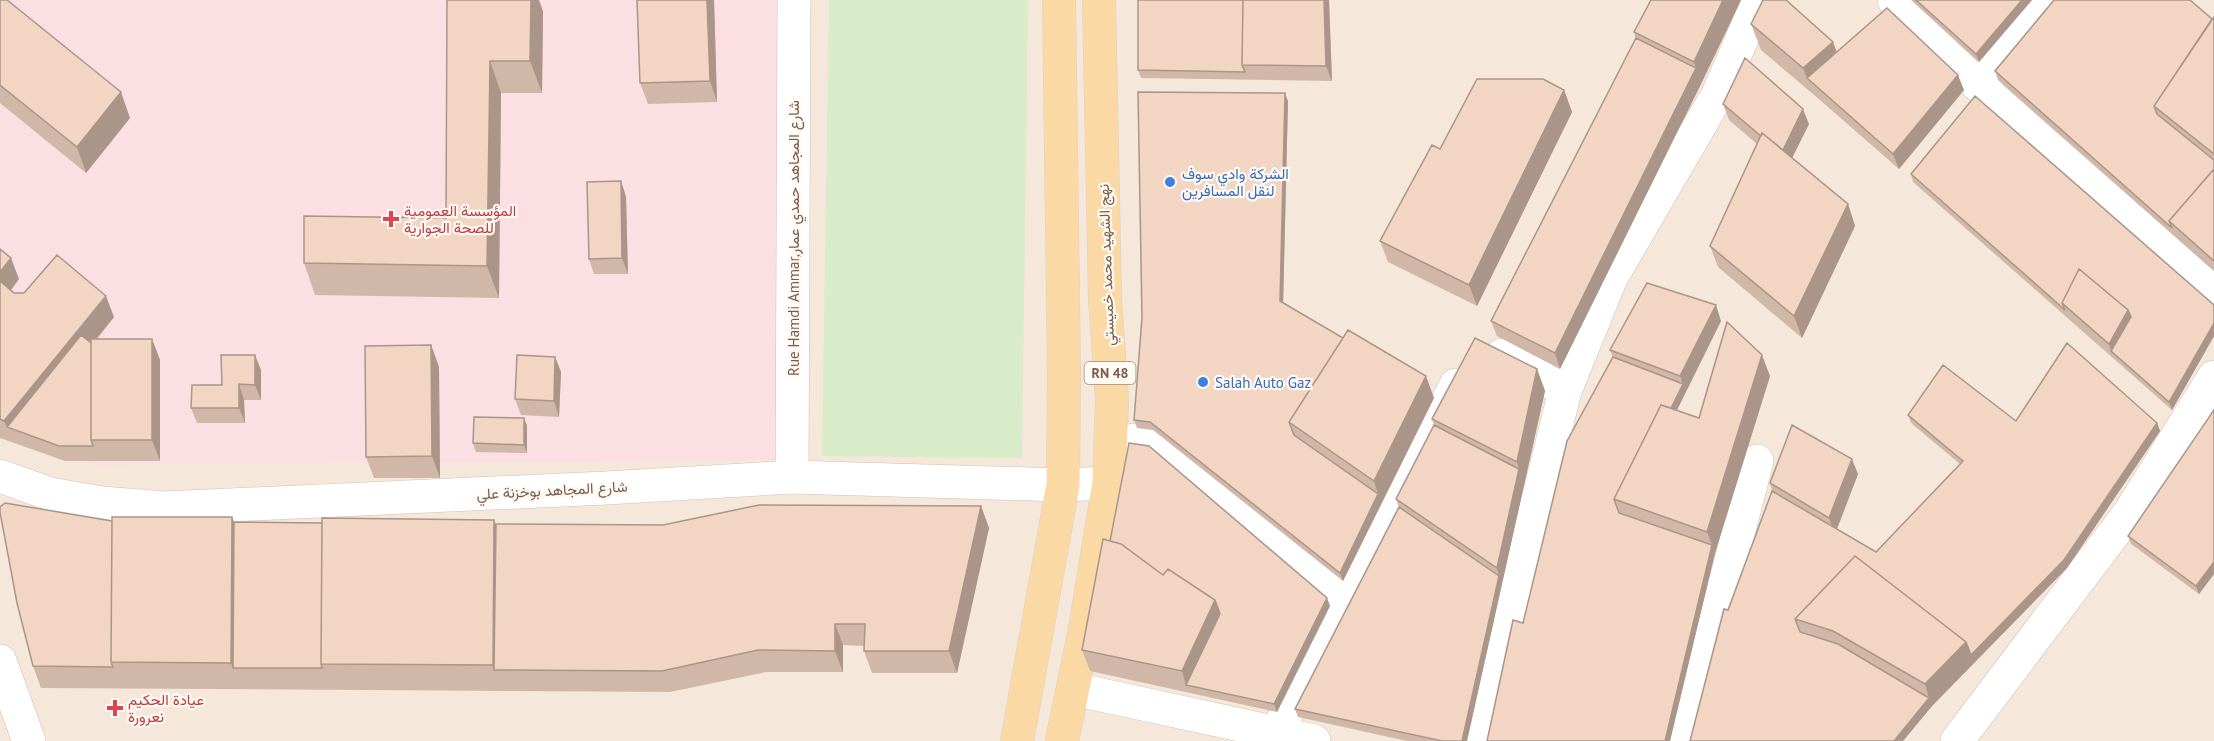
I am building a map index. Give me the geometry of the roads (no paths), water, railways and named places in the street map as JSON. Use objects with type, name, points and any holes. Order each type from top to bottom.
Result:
[{"type":"main road","name":"RN 48","points":[[1017,741],[1063,485],[1064,375],[1059,0]]},
{"type":"main road","name":"نهج الشهيد محمد خميستي","points":[[1062,741],[1074,689],[1109,483],[1112,400],[1105,299],[1099,0]]},
{"type":"street","name":"Rue Hamdi Ammar,شارع المجاهد حمدي عمار","points":[[792,477],[794,0]]},
{"type":"street","points":[[1478,741],[1565,391],[1611,278],[1717,96],[1759,0]]},
{"type":"street","points":[[1894,0],[1903,14],[1979,86],[2214,292]]},
{"type":"street","points":[[1979,86],[2048,0]]},
{"type":"street","points":[[1271,736],[1479,342],[1565,391]]},
{"type":"street","points":[[1957,741],[2130,513],[2214,376]]},
{"type":"street","points":[[1109,483],[1134,440],[1160,447],[1344,597]]},
{"type":"street","points":[[1684,741],[1757,461]]},
{"type":"street","name":"شارع المجاهد بوخزنة علي","points":[[0,476],[50,494],[164,508],[595,489],[792,477],[1063,485],[1109,483]]},
{"type":"street","points":[[0,661],[29,741]]},
{"type":"street","points":[[1074,689],[1271,736],[1314,741]]},
{"type":"place","name":"الشركة وادي سوف لنقل المسافرين","points":[[1170,182]]},
{"type":"place","name":"المؤسسة العمومية للصحة الجوارية","points":[[391,219]]},
{"type":"place","name":"Salah Auto Gaz","points":[[1203,382]]},
{"type":"place","name":"عيادة الحكيم نعرورة","points":[[115,708]]}]
